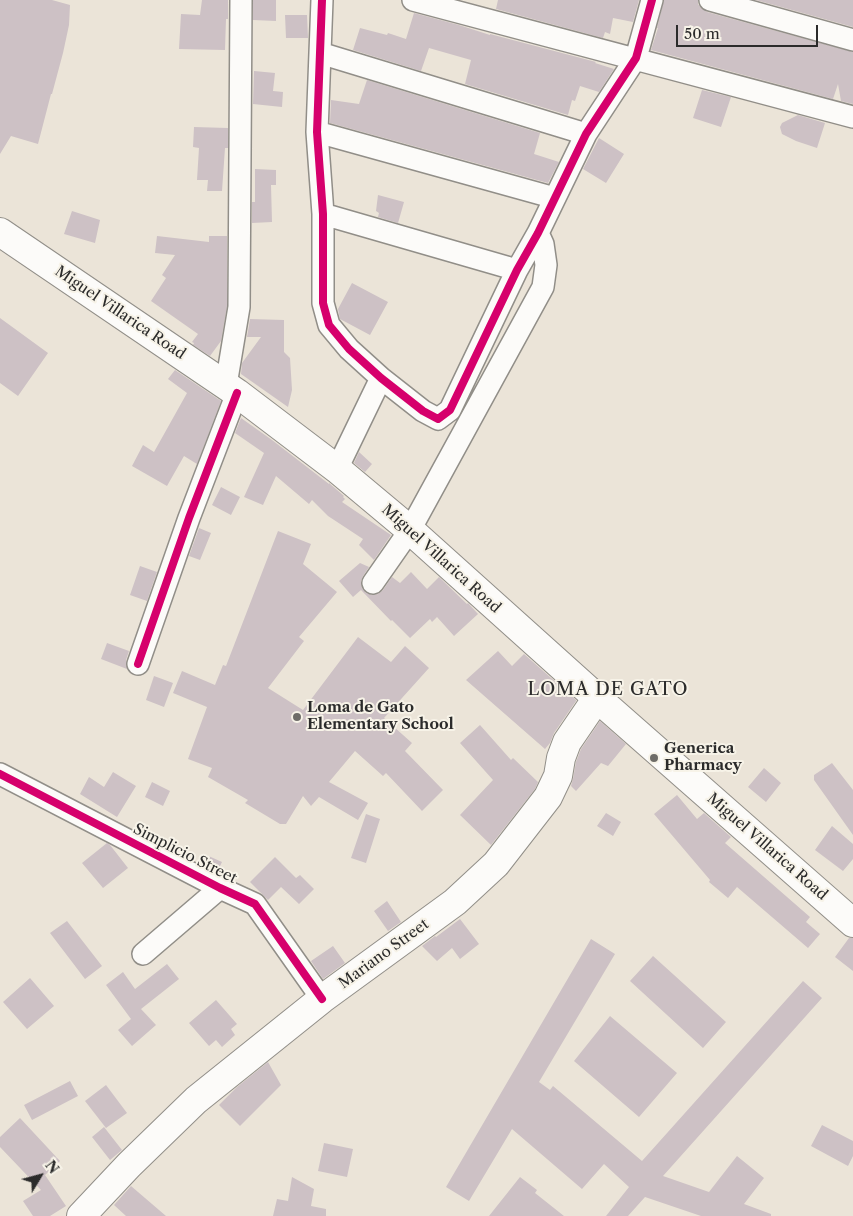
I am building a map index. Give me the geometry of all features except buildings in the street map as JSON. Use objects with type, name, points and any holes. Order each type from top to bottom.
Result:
[{"type":"main road","name":"Miguel Villarica Road","points":[[0,232],[232,389],[337,469],[410,530],[596,698],[853,923]]},
{"type":"main road","name":"Mariano Street","points":[[82,1216],[129,1165],[196,1100],[322,999],[456,902],[496,864],[548,797],[558,776],[561,758],[567,742],[596,698]]},
{"type":"street","points":[[138,664],[232,389],[239,307],[241,0]]},
{"type":"street","points":[[322,0],[317,132],[323,214],[323,303],[329,325],[350,349],[381,378],[423,411],[438,418],[450,410],[516,270],[538,233],[586,134],[636,58],[652,0]]},
{"type":"street","points":[[413,0],[853,117]]},
{"type":"street","points":[[710,0],[853,40]]},
{"type":"street","points":[[320,53],[586,134]]},
{"type":"street","points":[[317,132],[555,198]]},
{"type":"street","points":[[323,214],[516,270]]},
{"type":"street","points":[[372,584],[410,530],[543,287],[546,265],[543,244],[538,233]]},
{"type":"street","points":[[337,469],[381,378]]},
{"type":"street","name":"Simplicio Street","points":[[0,774],[220,888],[255,904],[322,999]]},
{"type":"street","points":[[143,954],[220,888]]},
{"type":"cycle path","points":[[322,0],[317,132],[323,214],[323,303],[329,325],[349,349],[381,378],[423,411],[438,419],[450,410],[517,270],[538,233],[586,134],[636,58],[652,0]]},
{"type":"cycle path","points":[[138,664],[189,518],[237,393]]},
{"type":"cycle path","points":[[0,774],[220,888],[255,904],[322,999]]},
{"type":"place","name":"Loma de Gato Elementary School","points":[[297,717]]},
{"type":"place","name":"Generica Pharmacy","points":[[654,758]]},
{"type":"district","name":"LOMA DE GATO","points":[[608,690]]}]
